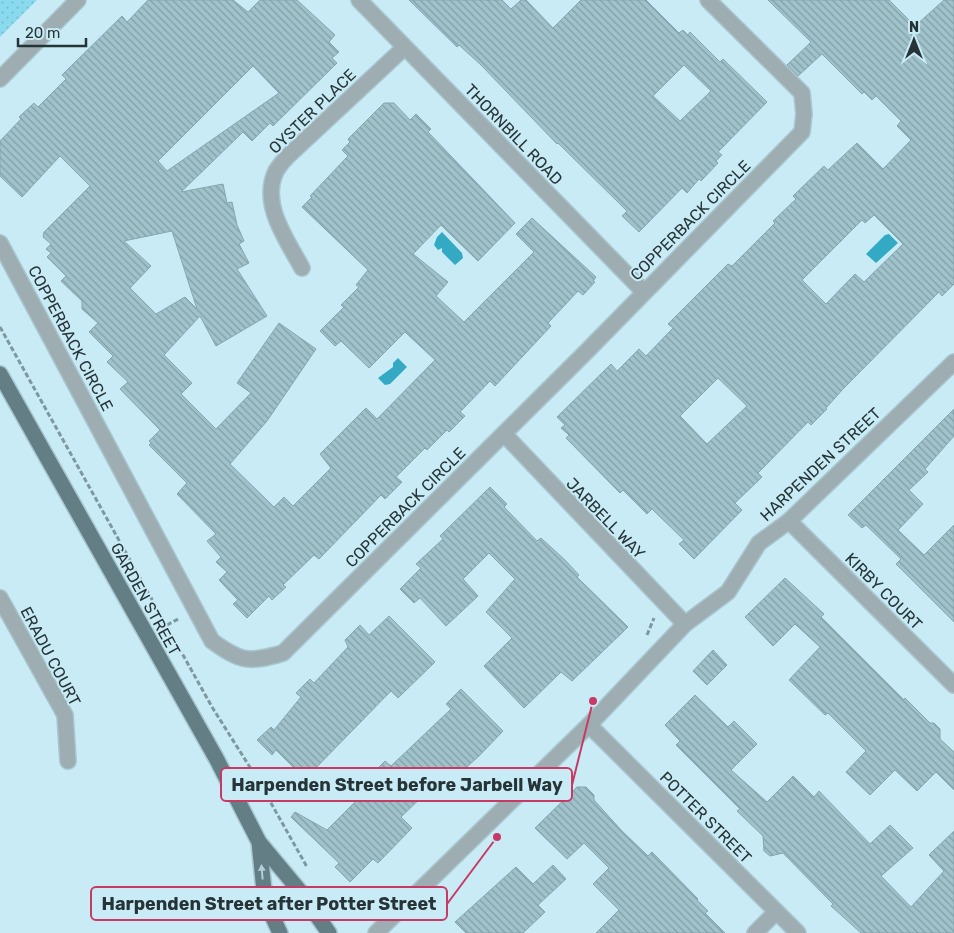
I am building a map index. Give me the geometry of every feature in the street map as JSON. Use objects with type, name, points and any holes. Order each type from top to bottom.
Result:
[{"type":"main road","name":"GARDEN STREET","points":[[0,374],[216,758],[260,842],[330,933]]},
{"type":"main road","name":"GARDEN STREET","points":[[260,842],[264,900],[280,933]]},
{"type":"street","points":[[0,79],[78,0]]},
{"type":"street","name":"THORNBILL ROAD","points":[[359,0],[644,292]]},
{"type":"street","name":"COPPERBACK CIRCLE","points":[[0,243],[212,641],[234,656],[246,660],[260,660],[283,654],[504,434],[802,132],[804,114],[802,93],[708,0]]},
{"type":"street","name":"OYSTER PLACE","points":[[302,268],[277,220],[271,198],[276,171],[288,156],[405,47]]},
{"type":"street","name":"HARPENDEN STREET","points":[[376,933],[589,725],[685,624],[728,592],[759,543],[789,521],[954,362]]},
{"type":"street","name":"JARBELL WAY","points":[[504,434],[685,624]]},
{"type":"street","name":"KIRBY COURT","points":[[789,521],[954,685]]},
{"type":"street","name":"ERADU COURT","points":[[0,598],[65,715],[68,761]]},
{"type":"street","name":"POTTER STREET","points":[[589,725],[798,933]]},
{"type":"street","points":[[755,933],[776,912]]},
{"type":"path","points":[[0,327],[212,707],[258,780],[310,872]]},
{"type":"path","points":[[320,886],[336,900],[348,898],[361,899]]},
{"type":"shaded area","points":[[0,0],[37,0],[0,37]]},
{"type":"shaded area","points":[[442,232],[462,253],[463,258],[455,265],[442,252],[442,248],[438,250],[434,245],[437,237]]},
{"type":"shaded area","points":[[889,234],[898,243],[876,263],[866,254],[885,235]]},
{"type":"shaded area","points":[[398,358],[407,367],[390,384],[385,385],[378,378],[393,367],[393,363]]},
{"type":"building","points":[[148,0],[233,0],[248,12],[260,0],[297,0],[335,35],[329,42],[339,52],[332,58],[337,63],[273,126],[270,123],[252,141],[243,132],[181,192],[223,184],[227,203],[232,202],[237,225],[244,241],[239,244],[249,263],[237,269],[267,316],[216,346],[200,316],[164,355],[192,383],[181,394],[216,429],[251,393],[237,383],[279,323],[316,349],[267,421],[230,464],[274,507],[284,497],[293,506],[331,468],[320,454],[366,408],[377,419],[435,360],[405,332],[369,368],[341,341],[335,346],[320,331],[344,307],[341,305],[359,287],[356,285],[368,270],[302,207],[348,156],[342,150],[350,142],[348,139],[384,103],[394,103],[410,120],[416,114],[431,129],[428,132],[515,223],[478,261],[441,225],[413,254],[448,282],[436,296],[464,322],[534,252],[516,234],[532,218],[596,277],[593,281],[595,282],[583,295],[578,291],[548,323],[551,326],[495,386],[490,381],[460,412],[465,416],[449,432],[447,430],[427,450],[425,448],[396,477],[402,482],[385,499],[381,495],[319,559],[314,555],[283,585],[286,587],[272,600],[269,596],[247,618],[233,604],[238,600],[219,580],[227,572],[216,562],[221,557],[207,541],[216,534],[177,494],[187,483],[149,445],[151,443],[149,441],[160,430],[120,389],[128,382],[107,362],[113,356],[89,332],[98,323],[82,309],[82,301],[61,281],[66,276],[47,257],[51,253],[46,249],[51,244],[43,237],[44,232],[90,186],[60,156],[22,197],[0,176],[0,141],[21,119],[19,117],[34,103],[38,107],[66,79],[62,75],[122,16],[127,22]],"holes":[[[253,66],[279,93],[167,171],[158,161]],[[172,231],[197,309],[185,297],[156,314],[130,288],[151,266],[124,241]]]},
{"type":"building","points":[[409,0],[502,0],[511,9],[521,0],[526,0],[553,28],[581,0],[646,0],[679,33],[683,30],[688,35],[690,32],[720,62],[723,59],[767,102],[718,152],[722,155],[716,161],[718,163],[701,181],[699,179],[687,193],[682,188],[639,232],[622,216],[627,211],[557,144],[481,65],[459,45],[457,47]],"holes":[[[684,65],[711,91],[680,121],[653,96]]]},
{"type":"building","points":[[768,0],[889,0],[915,26],[944,0],[954,0],[954,284],[942,296],[939,292],[843,389],[811,425],[808,422],[758,473],[762,477],[735,503],[742,510],[694,559],[679,544],[684,540],[652,509],[647,514],[623,490],[620,493],[566,438],[569,435],[561,428],[565,425],[557,417],[611,364],[617,371],[639,349],[646,356],[673,328],[668,324],[728,264],[732,266],[775,223],[773,221],[796,199],[793,196],[824,166],[828,170],[857,143],[883,169],[911,140],[897,126],[901,121],[876,96],[872,100],[864,92],[862,94],[822,54],[798,76],[787,65],[811,42]],"holes":[[[874,215],[903,244],[864,282],[855,274],[826,304],[802,280],[862,220],[865,223]],[[718,378],[747,406],[707,444],[680,416]]]},
{"type":"building","points":[[954,409],[954,436],[925,469],[928,472],[909,490],[923,504],[898,530],[924,555],[954,525],[954,622],[896,564],[901,559],[866,525],[862,528],[848,515]]},
{"type":"building","points":[[490,487],[507,504],[504,507],[537,541],[541,538],[565,560],[579,575],[577,577],[628,627],[572,681],[561,672],[524,708],[484,666],[512,638],[486,612],[515,579],[489,553],[463,579],[478,596],[446,626],[420,598],[414,603],[400,589],[421,568],[416,564],[443,539],[440,536]]},
{"type":"building","points":[[785,578],[824,614],[821,617],[904,700],[905,698],[930,723],[934,723],[940,729],[940,739],[954,752],[954,790],[936,772],[917,791],[895,770],[870,795],[846,772],[866,751],[828,713],[825,715],[789,680],[820,647],[795,624],[773,646],[745,617]]},
{"type":"building","points":[[389,616],[435,662],[398,698],[391,691],[305,779],[276,750],[272,755],[257,740],[271,727],[274,730],[301,697],[296,693],[310,679],[314,683],[348,647],[345,640],[360,625],[369,635]]},
{"type":"building","points":[[713,650],[727,665],[707,685],[693,671]]},
{"type":"building","points":[[461,689],[503,731],[449,783],[450,785],[436,799],[428,791],[401,817],[412,828],[378,863],[373,859],[350,882],[335,867],[339,863],[291,817],[295,812],[327,830],[361,796],[356,790],[385,761],[391,766],[451,709],[446,704]]},
{"type":"building","points":[[695,695],[728,727],[734,721],[757,744],[731,770],[767,802],[793,776],[814,797],[819,791],[870,844],[890,825],[913,848],[881,876],[911,907],[944,871],[929,855],[954,831],[954,933],[861,933],[831,906],[833,904],[783,853],[770,856],[764,851],[763,836],[737,811],[740,809],[676,745],[680,741],[665,725]]},
{"type":"building","points":[[577,787],[586,787],[594,795],[594,800],[621,830],[648,856],[652,852],[698,899],[708,911],[705,913],[725,933],[596,933],[619,910],[593,884],[609,868],[584,843],[567,859],[535,828]]},
{"type":"building","points":[[553,865],[566,879],[538,905],[545,912],[523,933],[466,933],[455,922],[516,867],[533,884]]},
{"type":"place","name":"Harpenden Street before Jarbell Way","points":[[593,701]]},
{"type":"place","name":"Harpenden Street after Potter Street","points":[[497,837]]}]
